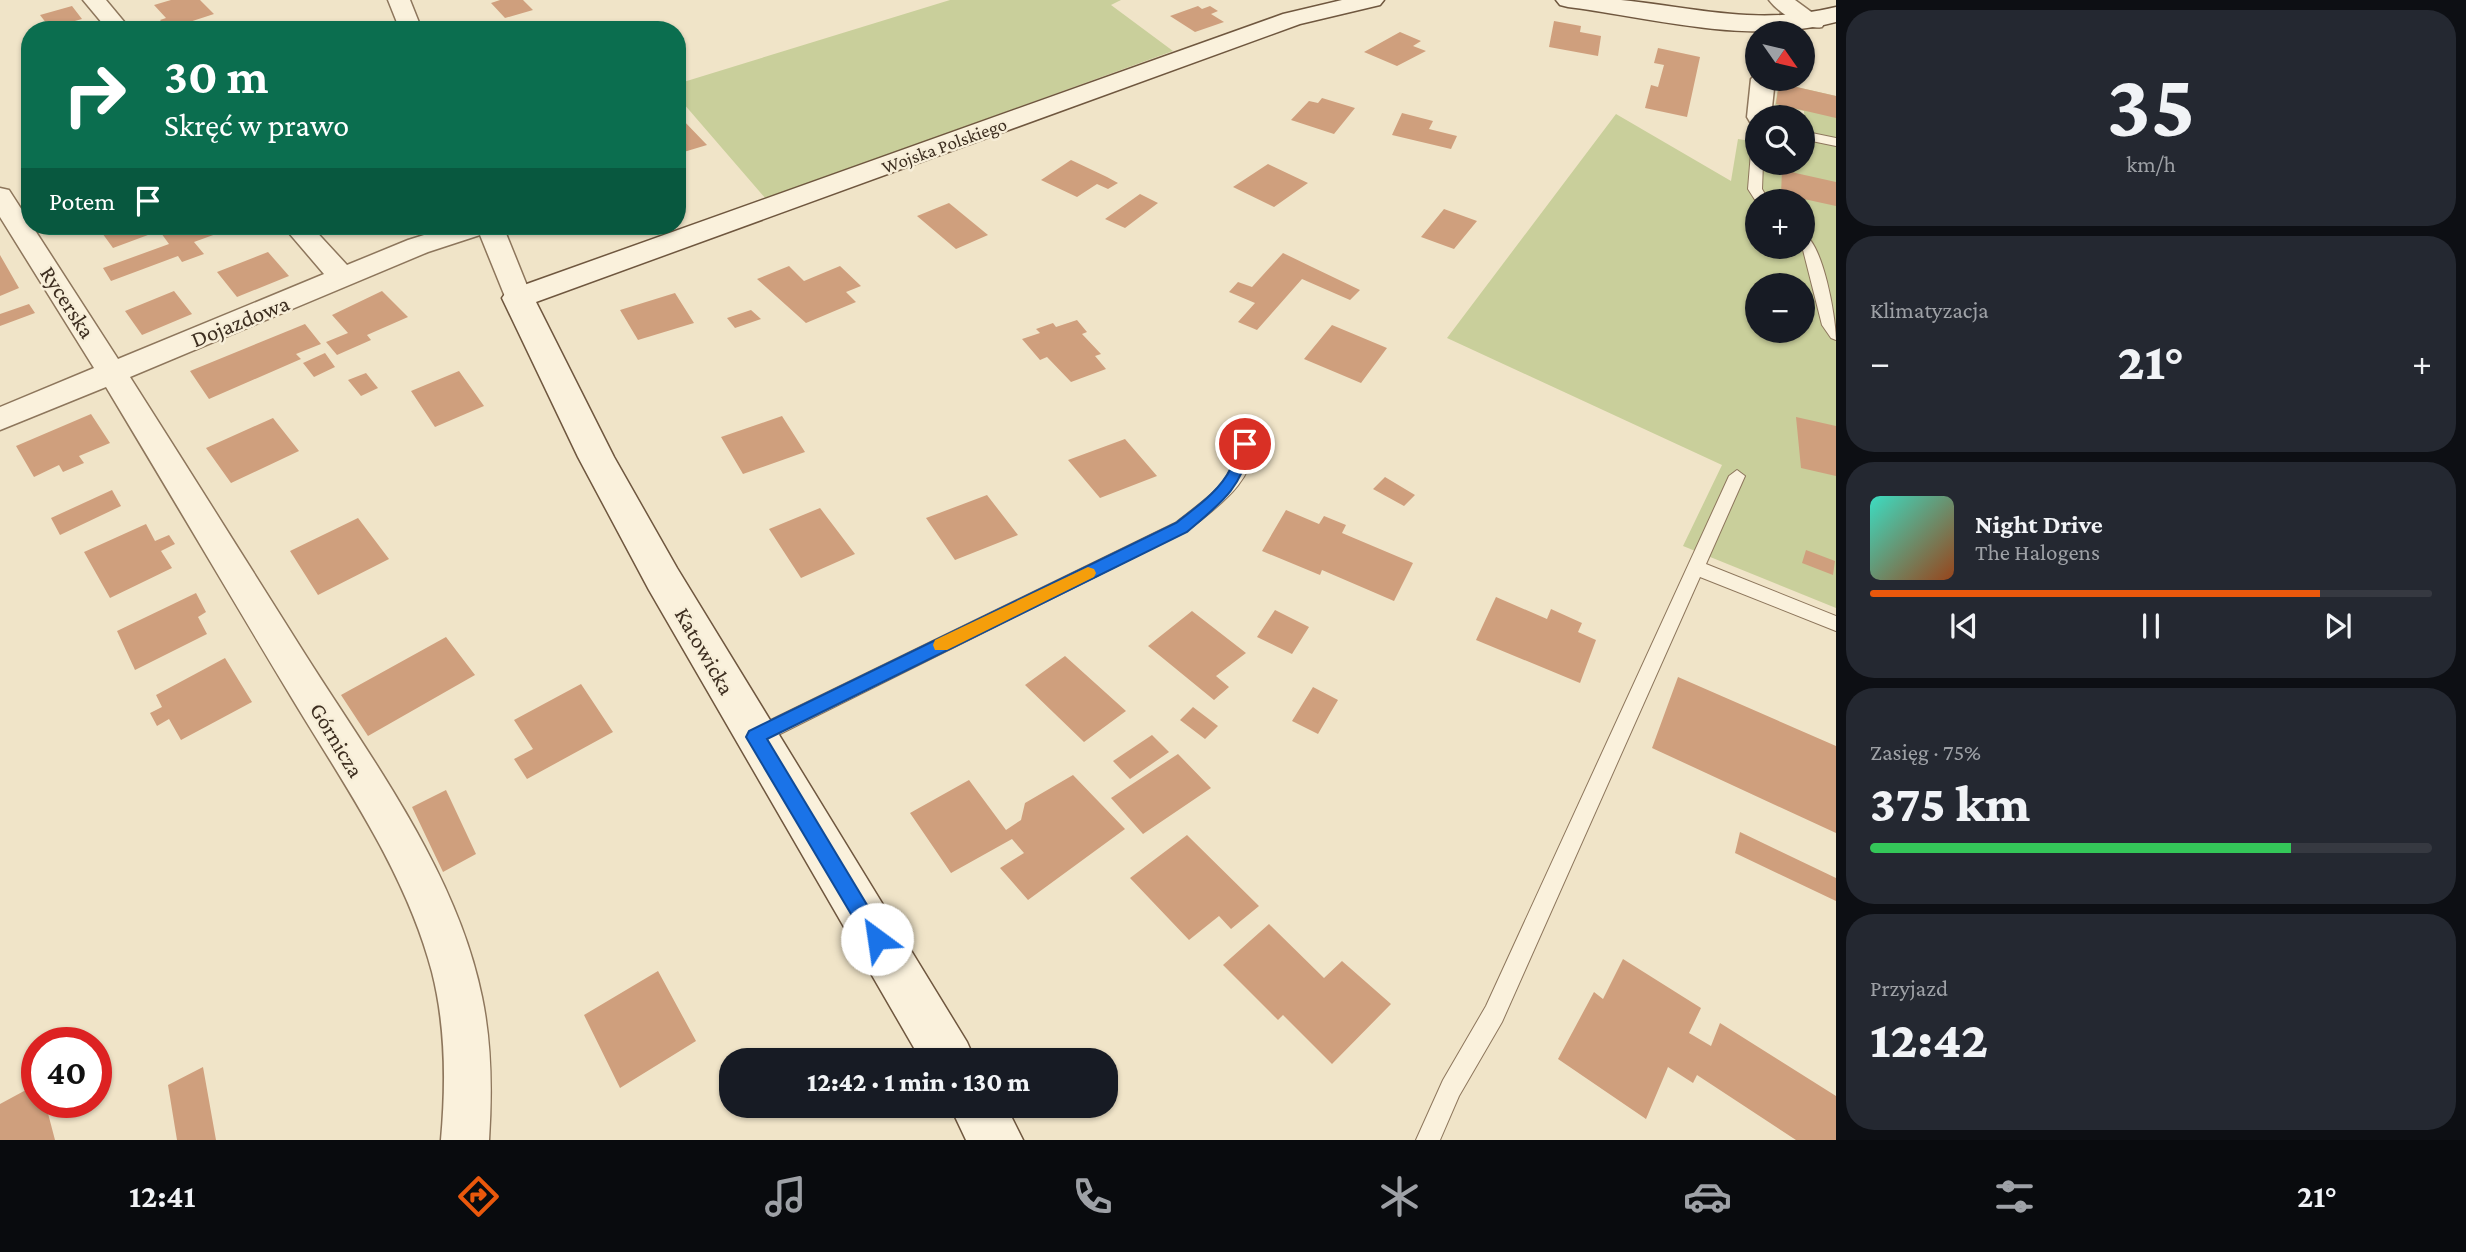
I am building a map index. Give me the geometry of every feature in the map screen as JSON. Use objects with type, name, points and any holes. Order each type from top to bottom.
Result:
[{"type":"street","points":[[94,0],[112,21]]},
{"type":"street","name":"Wojska Polskiego","points":[[518,298],[1292,19],[1372,0]]},
{"type":"street","points":[[1569,0],[1745,26]]},
{"type":"street","points":[[1780,0],[1825,18]]},
{"type":"street","points":[[403,1],[409,21]]},
{"type":"street","name":"Rycerska","points":[[0,196],[21,229]]},
{"type":"street","name":"Rycerska","points":[[25,235],[113,373]]},
{"type":"street","points":[[304,235],[343,278]]},
{"type":"street","name":"Dojazdowa","points":[[0,419],[418,246],[452,235]]},
{"type":"street","name":"Katowicka","points":[[494,235],[518,298],[596,457],[755,737],[942,1048]]},
{"type":"street","name":"Górnicza","points":[[113,373],[404,850],[447,949],[464,1022],[470,1093],[466,1140]]},
{"type":"street","points":[[983,1118],[996,1140]]},
{"type":"lane","points":[[1815,138],[1836,142]]},
{"type":"lane","points":[[1814,259],[1829,325],[1836,335]]},
{"type":"lane","points":[[755,737],[1181,527],[1223,493],[1239,467],[1245,444],[1238,422]]},
{"type":"lane","points":[[1428,1140],[1451,1088],[1494,1014],[1737,477]]},
{"type":"lane","points":[[1697,568],[1836,624]]},
{"type":"green space","points":[[950,0],[1121,0],[1111,5],[1173,51],[766,199],[686,106],[686,81]]},
{"type":"green space","points":[[1778,91],[1814,91],[1836,96],[1836,608],[1683,546],[1722,465],[1447,338],[1616,114],[1731,181],[1738,139],[1745,140],[1745,175],[1815,175],[1815,105],[1775,105]]},
{"type":"building","points":[[171,0],[200,0],[214,14],[193,21],[161,21],[166,18],[154,5]]},
{"type":"building","points":[[500,0],[523,0],[533,10],[505,18],[491,3]]},
{"type":"building","points":[[72,6],[82,19],[45,21],[40,15]]},
{"type":"building","points":[[1198,6],[1202,9],[1210,6],[1218,11],[1211,14],[1224,22],[1195,32],[1170,16]]},
{"type":"building","points":[[1554,21],[1581,26],[1580,32],[1601,36],[1598,56],[1549,47]]},
{"type":"building","points":[[1400,32],[1421,41],[1413,46],[1426,51],[1397,66],[1364,52]]},
{"type":"building","points":[[1658,48],[1700,57],[1687,117],[1645,108],[1651,85],[1658,87],[1664,65],[1654,63]]},
{"type":"building","points":[[1778,91],[1814,91],[1836,96],[1836,118],[1815,113],[1815,105],[1776,104]]},
{"type":"building","points":[[1322,98],[1355,108],[1334,134],[1291,120],[1309,101],[1318,103]]},
{"type":"building","points":[[1402,113],[1433,121],[1429,129],[1457,136],[1451,149],[1392,135]]},
{"type":"building","points":[[686,123],[707,145],[686,151]]},
{"type":"building","points":[[1071,160],[1118,183],[1108,189],[1097,184],[1077,197],[1041,180]]},
{"type":"building","points":[[1268,164],[1308,183],[1274,207],[1233,187]]},
{"type":"building","points":[[1782,175],[1804,175],[1836,182],[1836,206],[1815,201],[1815,189],[1781,189]]},
{"type":"building","points":[[1140,194],[1158,203],[1125,228],[1105,219]]},
{"type":"building","points":[[949,203],[988,235],[956,249],[917,216]]},
{"type":"building","points":[[1444,209],[1477,221],[1454,249],[1421,237]]},
{"type":"building","points":[[104,235],[148,235],[113,248]]},
{"type":"building","points":[[162,235],[213,235],[194,242],[204,254],[182,262],[178,256],[111,281],[103,268],[169,244]]},
{"type":"building","points":[[268,252],[289,276],[237,297],[217,272]]},
{"type":"building","points":[[1283,253],[1360,290],[1350,300],[1302,279],[1257,330],[1238,322],[1255,303],[1229,292],[1238,282],[1252,287]]},
{"type":"building","points":[[0,255],[19,288],[0,296]]},
{"type":"building","points":[[789,266],[804,281],[840,266],[861,286],[846,292],[856,302],[806,323],[757,279]]},
{"type":"building","points":[[174,291],[192,314],[142,335],[125,311]]},
{"type":"building","points":[[382,291],[408,317],[367,335],[371,340],[337,355],[326,342],[348,333],[332,315]]},
{"type":"building","points":[[675,293],[694,323],[638,340],[620,310]]},
{"type":"building","points":[[29,304],[35,313],[0,326],[0,314]]},
{"type":"building","points":[[751,310],[761,319],[735,328],[727,318]]},
{"type":"building","points":[[1077,320],[1087,332],[1082,334],[1101,354],[1095,356],[1106,369],[1071,382],[1047,357],[1040,360],[1022,339],[1040,333],[1036,329],[1053,323],[1056,327]]},
{"type":"building","points":[[305,324],[321,344],[296,354],[301,359],[209,399],[190,371]]},
{"type":"building","points":[[1332,325],[1387,348],[1361,383],[1304,359]]},
{"type":"building","points":[[325,353],[335,367],[314,377],[303,363]]},
{"type":"building","points":[[459,371],[484,406],[435,427],[411,391]]},
{"type":"building","points":[[366,373],[378,388],[361,396],[348,380]]},
{"type":"building","points":[[91,414],[110,443],[79,456],[84,463],[63,472],[59,465],[34,477],[16,446]]},
{"type":"building","points":[[782,416],[805,452],[743,474],[721,437]]},
{"type":"building","points":[[1796,417],[1836,426],[1836,476],[1801,468]]},
{"type":"building","points":[[273,418],[299,451],[231,483],[206,448]]},
{"type":"building","points":[[1125,439],[1157,476],[1100,498],[1068,460]]},
{"type":"building","points":[[1385,477],[1415,495],[1404,506],[1373,489]]},
{"type":"building","points":[[112,490],[121,506],[60,535],[51,518]]},
{"type":"building","points":[[987,495],[1018,535],[955,560],[926,518]]},
{"type":"building","points":[[820,508],[855,554],[801,578],[769,529]]},
{"type":"building","points":[[1286,510],[1319,524],[1324,516],[1346,525],[1342,533],[1413,563],[1394,601],[1322,570],[1320,575],[1262,551]]},
{"type":"building","points":[[358,518],[389,559],[318,595],[290,551]]},
{"type":"building","points":[[146,524],[155,541],[169,535],[175,544],[161,551],[172,568],[110,598],[84,552]]},
{"type":"building","points":[[1806,550],[1835,561],[1833,575],[1802,563]]},
{"type":"building","points":[[196,593],[206,612],[198,617],[207,634],[135,670],[117,631]]},
{"type":"building","points":[[1496,597],[1547,619],[1551,609],[1582,623],[1578,632],[1596,640],[1580,683],[1476,640]]},
{"type":"building","points":[[1275,610],[1309,627],[1292,654],[1257,637]]},
{"type":"building","points":[[1192,611],[1246,653],[1216,676],[1229,687],[1214,700],[1148,646]]},
{"type":"building","points":[[446,637],[475,675],[368,736],[341,695]]},
{"type":"building","points":[[1065,656],[1126,711],[1084,742],[1025,685]]},
{"type":"building","points":[[225,658],[252,702],[181,740],[169,719],[157,726],[150,713],[162,707],[156,695]]},
{"type":"building","points":[[1678,677],[1836,746],[1836,833],[1652,748]]},
{"type":"building","points":[[581,684],[613,732],[527,779],[514,759],[533,749],[514,720]]},
{"type":"building","points":[[1313,687],[1338,700],[1318,734],[1292,721]]},
{"type":"building","points":[[1193,707],[1218,726],[1205,739],[1180,720]]},
{"type":"building","points":[[1152,735],[1169,752],[1130,779],[1113,761]]},
{"type":"building","points":[[1178,754],[1211,788],[1143,834],[1111,798]]},
{"type":"building","points":[[1073,775],[1125,829],[1028,900],[1000,868],[1024,853],[1012,839],[951,873],[910,813],[969,780],[1006,830],[1021,820],[1025,803]]},
{"type":"building","points":[[446,790],[476,854],[443,872],[412,807]]},
{"type":"building","points":[[1740,832],[1836,878],[1836,901],[1735,853]]},
{"type":"building","points":[[1187,835],[1259,906],[1231,929],[1219,916],[1189,940],[1130,878]]},
{"type":"building","points":[[1269,924],[1324,978],[1342,961],[1391,1004],[1332,1064],[1283,1015],[1278,1020],[1223,965]]},
{"type":"building","points":[[1623,959],[1701,1008],[1689,1033],[1711,1046],[1720,1023],[1836,1096],[1836,1140],[1796,1140],[1697,1075],[1693,1083],[1668,1067],[1646,1119],[1558,1059],[1594,992],[1603,999]]},
{"type":"building","points":[[658,971],[696,1041],[620,1088],[584,1015]]},
{"type":"building","points":[[203,1067],[216,1140],[177,1140],[168,1085]]},
{"type":"building","points":[[21,1093],[21,1118],[49,1118],[55,1140],[0,1140],[0,1104]]},
{"type":"slow traffic","points":[[941,645],[1088,573]]},
{"type":"route","points":[[877,939],[755,737],[1181,527],[1223,493],[1239,467],[1245,444]]}]
